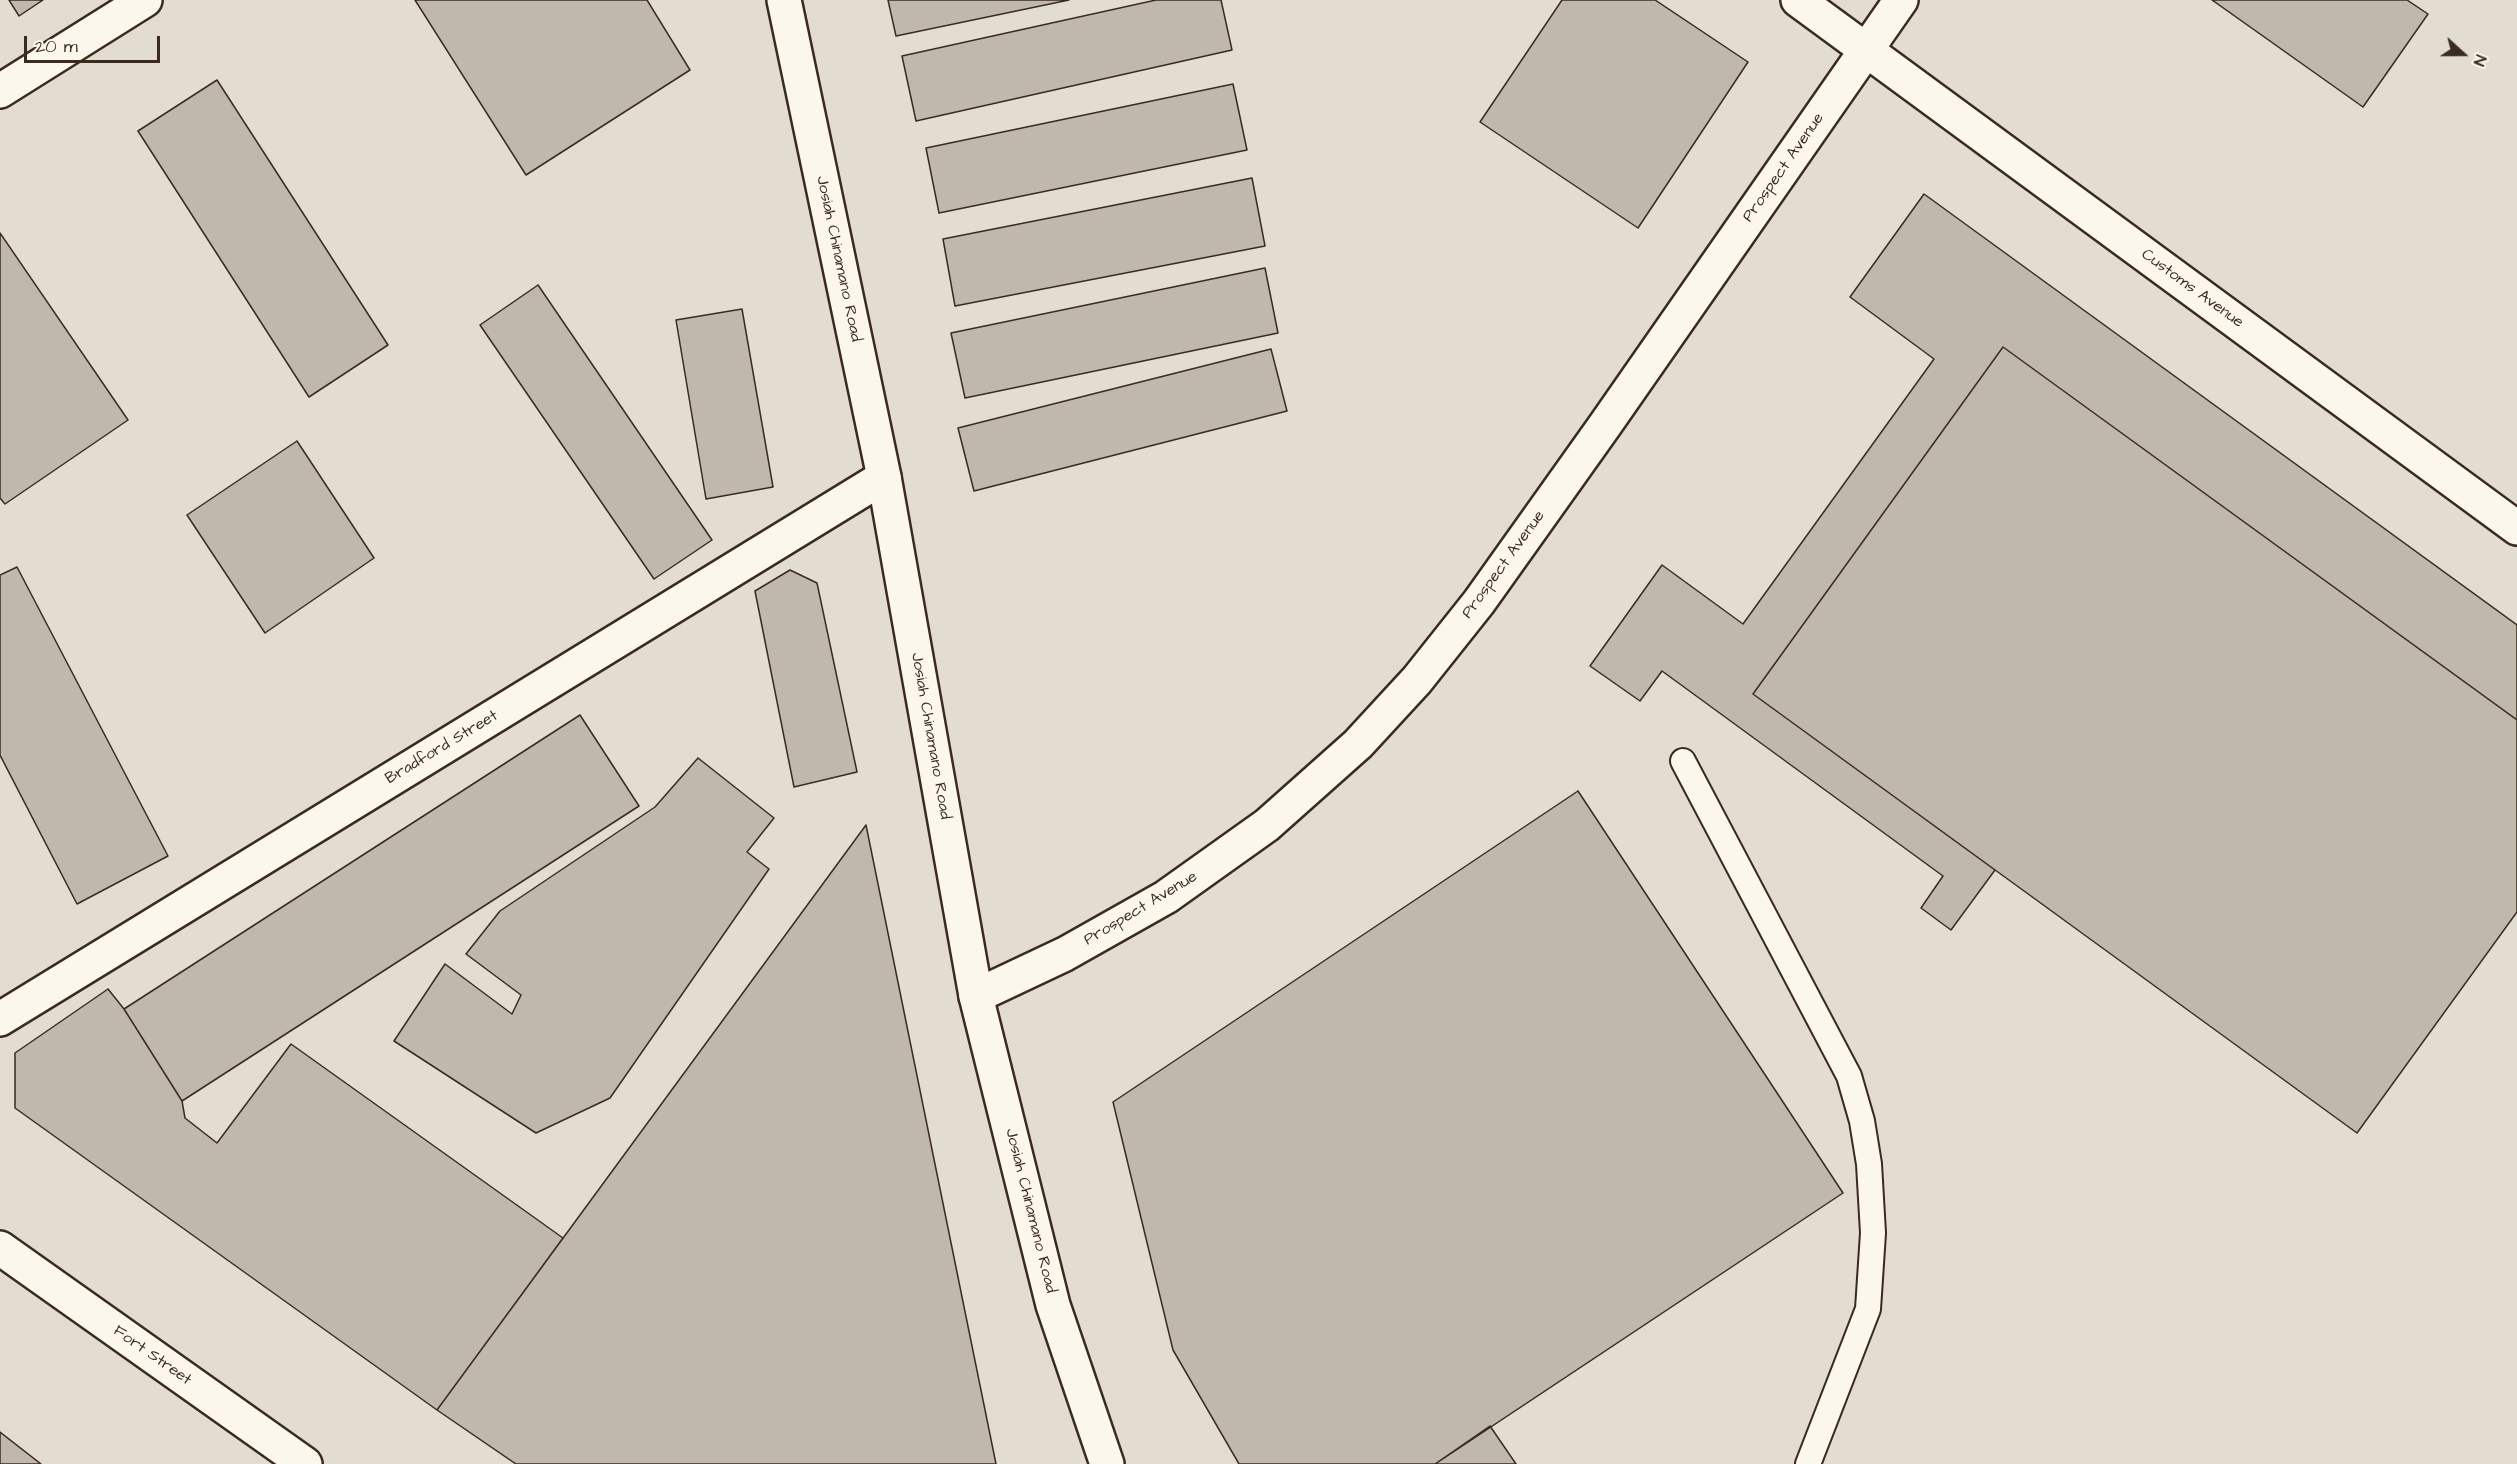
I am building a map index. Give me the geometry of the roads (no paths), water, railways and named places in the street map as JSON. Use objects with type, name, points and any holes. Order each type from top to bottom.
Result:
[{"type":"street","points":[[0,91],[145,0]]},
{"type":"street","name":"Josiah Chinamano Road","points":[[784,0],[884,477],[976,996],[1053,1305],[1107,1464]]},
{"type":"street","name":"Customs Avenue","points":[[1798,0],[2517,528]]},
{"type":"street","name":"Prospect Avenue","points":[[976,996],[1065,954],[1166,897],[1267,825],[1358,744],[1418,680],[1479,602],[1901,0]]},
{"type":"street","name":"Bradford Street","points":[[0,1019],[884,477]]},
{"type":"street","name":"Fort Street","points":[[0,1248],[305,1464]]},
{"type":"lane","points":[[1683,761],[1849,1076],[1862,1121],[1869,1164],[1873,1233],[1868,1309],[1808,1464]]}]
